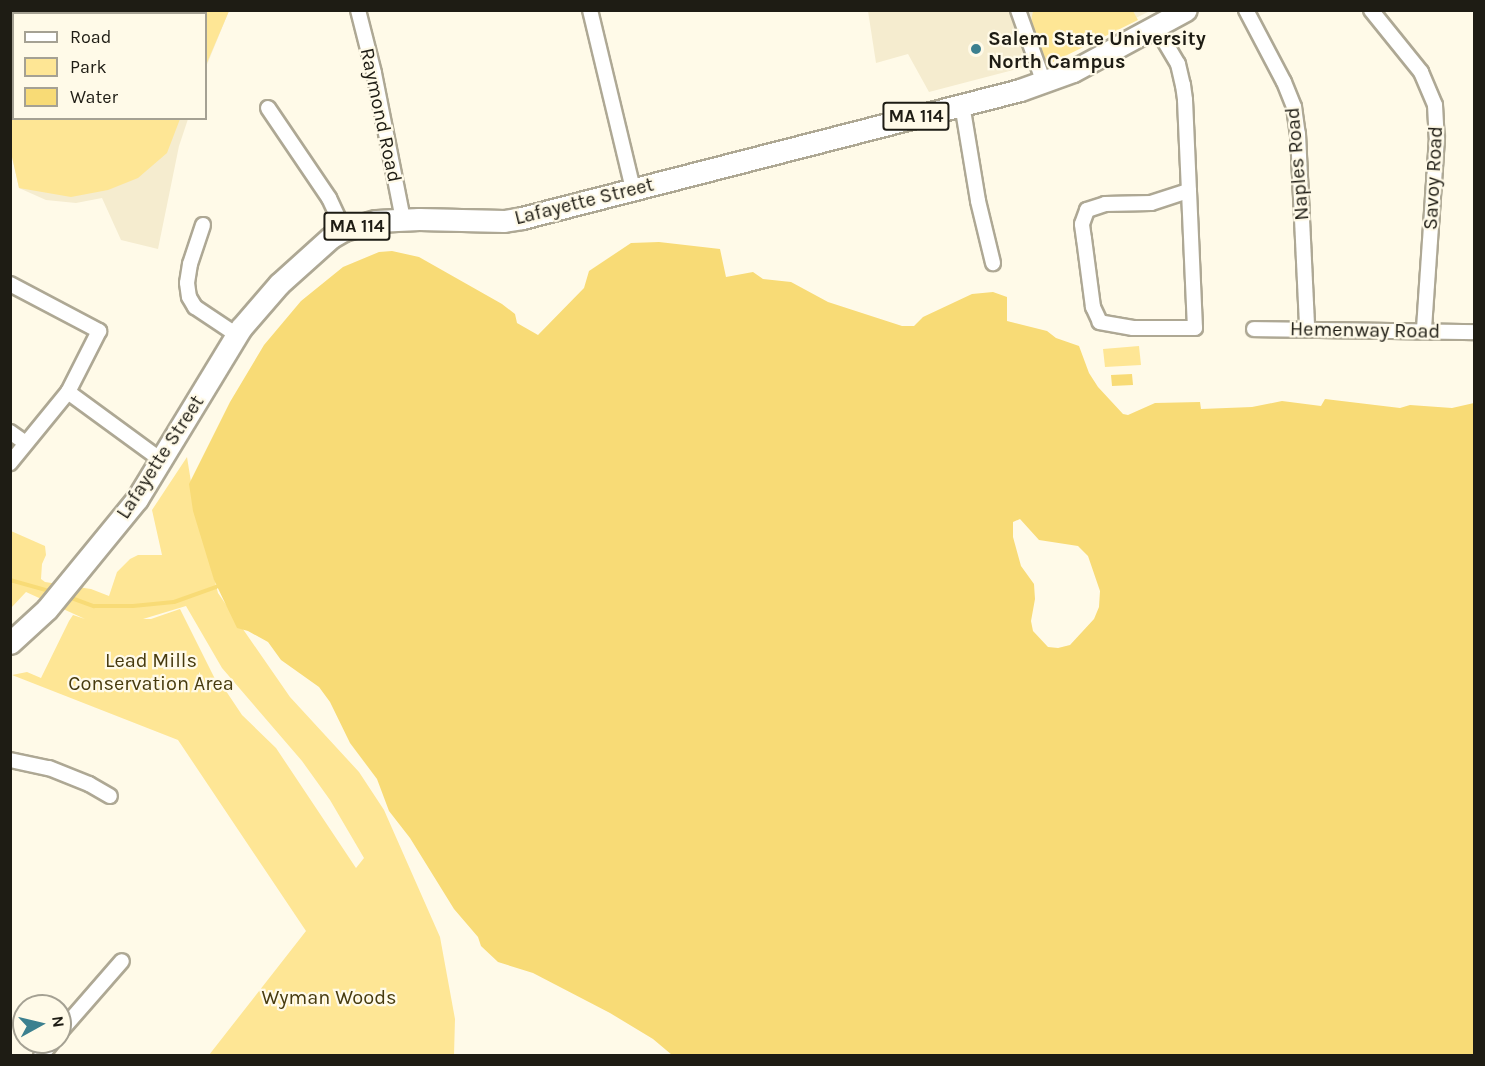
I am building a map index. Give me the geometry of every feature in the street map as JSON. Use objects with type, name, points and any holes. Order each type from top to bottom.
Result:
[{"type":"main road","name":"Lafayette Street","points":[[10,643],[47,609],[137,499],[237,335],[258,307],[295,267],[330,238],[345,230],[376,221],[403,219],[504,221],[1044,83],[1091,62],[1186,10]]},
{"type":"street","name":"Raymond Road","points":[[358,10],[374,73],[403,219]]},
{"type":"street","points":[[590,10],[633,189]]},
{"type":"street","points":[[1018,10],[1044,83]]},
{"type":"street","name":"Naples Road","points":[[1246,10],[1284,82],[1294,107],[1298,134],[1307,328]]},
{"type":"street","name":"Savoy Road","points":[[1371,10],[1421,72],[1435,105],[1437,138],[1424,330]]},
{"type":"street","points":[[1156,27],[1182,74],[1189,191],[1195,328],[1133,328],[1100,322],[1093,307],[1082,224],[1087,210],[1105,204],[1151,203],[1189,191]]},
{"type":"street","points":[[962,104],[978,201],[993,263]]},
{"type":"street","points":[[268,108],[329,198],[345,230]]},
{"type":"street","points":[[203,225],[190,264],[187,283],[189,297],[195,307],[237,335]]},
{"type":"street","points":[[10,285],[98,332],[68,392],[10,463]]},
{"type":"street","name":"Hemenway Road","points":[[1254,329],[1474,332]]},
{"type":"street","points":[[68,392],[161,460]]},
{"type":"street","points":[[10,432],[26,443]]},
{"type":"street","points":[[10,760],[49,768],[89,783],[110,796]]},
{"type":"street","points":[[72,1018],[122,961]]},
{"type":"shaded area","points":[[10,11],[229,11],[207,65],[207,12],[12,12],[12,120],[188,120],[179,146],[158,249],[121,240],[102,198],[76,203],[46,200],[19,188],[10,148]]},
{"type":"shaded area","name":"Salem State University North Campus","points":[[868,11],[1150,11],[1051,60],[929,92],[908,54],[876,63]]},
{"type":"green space","points":[[10,11],[187,11],[12,12],[12,120],[180,120],[167,153],[138,178],[108,190],[71,197],[19,188],[10,148]]},
{"type":"green space","points":[[229,11],[207,63],[207,12],[203,12]]},
{"type":"green space","points":[[1033,11],[1133,11],[1138,20],[1047,65],[1031,22]]},
{"type":"green space","points":[[1139,346],[1141,365],[1105,367],[1103,349]]},
{"type":"green space","points":[[187,457],[195,507],[218,593],[290,697],[359,772],[384,810],[440,937],[455,1019],[454,1055],[209,1055],[306,931],[178,740],[12,675],[27,672],[41,678],[73,615],[85,619],[26,592],[11,608],[11,531],[45,546],[46,555],[42,564],[41,579],[45,582],[91,589],[109,596],[117,572],[130,559],[138,555],[162,555],[152,510]],"holes":[[[186,606],[222,668],[302,761],[330,800],[364,858],[356,868],[276,748],[242,715],[222,685],[219,687],[180,609],[151,619],[143,619]]]},
{"type":"water","points":[[659,242],[720,249],[726,277],[753,272],[763,279],[791,282],[828,302],[902,326],[914,326],[923,317],[972,294],[993,292],[1007,297],[1007,321],[1047,331],[1056,338],[1079,346],[1089,373],[1098,387],[1123,414],[1128,415],[1155,403],[1200,402],[1201,409],[1252,407],[1282,401],[1321,406],[1325,399],[1400,408],[1410,405],[1452,408],[1474,403],[1474,1055],[672,1055],[653,1039],[610,1013],[533,973],[498,962],[481,946],[478,937],[454,909],[410,838],[389,811],[377,779],[350,743],[330,702],[319,687],[281,660],[268,642],[237,628],[214,580],[193,511],[189,484],[230,402],[264,345],[301,301],[343,267],[379,252],[392,251],[419,257],[502,304],[515,314],[517,323],[538,335],[584,288],[589,271],[631,243]],"holes":[[[1020,519],[1039,540],[1078,546],[1088,556],[1100,591],[1099,607],[1094,619],[1070,645],[1058,648],[1048,647],[1033,631],[1031,621],[1035,599],[1034,584],[1021,566],[1013,537],[1013,522]]]},
{"type":"water","points":[[1132,374],[1133,385],[1112,386],[1111,375]]},
{"type":"waterway","points":[[10,580],[53,592]]},
{"type":"waterway","points":[[66,596],[94,606],[133,606],[174,602],[216,587]]},
{"type":"place","name":"Salem State University North Campus","points":[[976,49]]},
{"type":"park label","name":"Lead Mills Conservation Area","points":[[151,672]]},
{"type":"park label","name":"Wyman Woods","points":[[329,997]]}]
